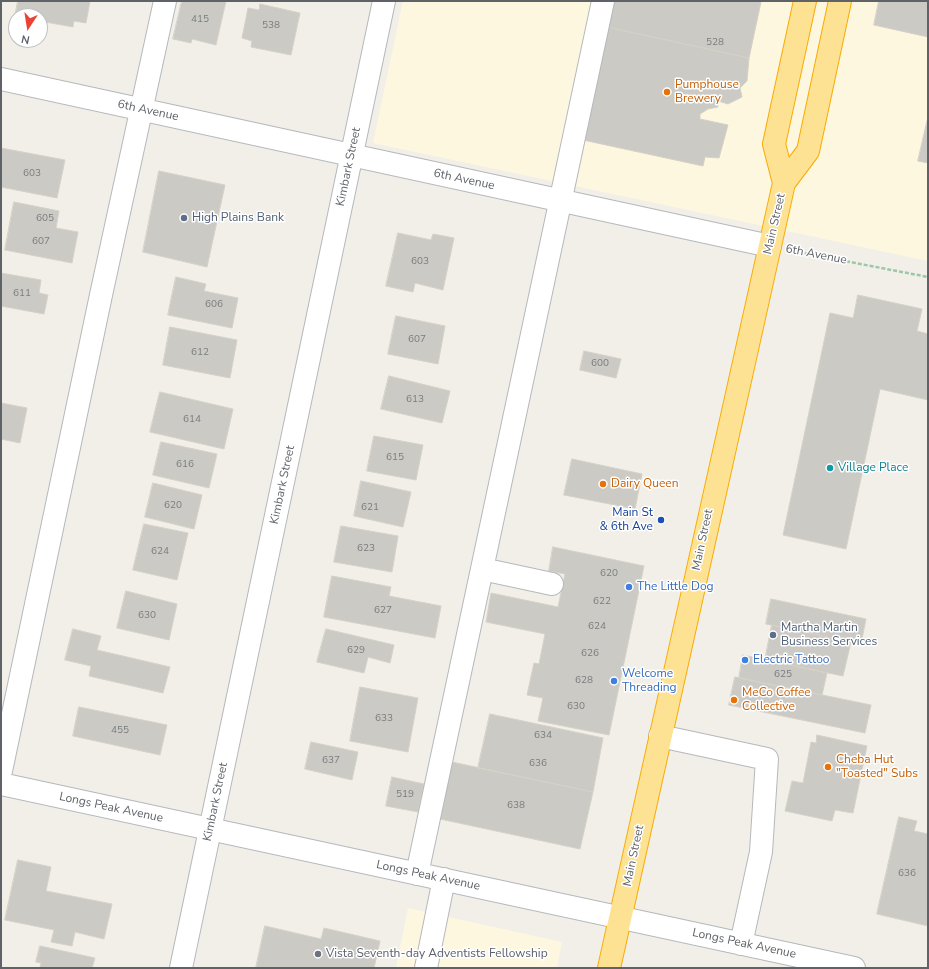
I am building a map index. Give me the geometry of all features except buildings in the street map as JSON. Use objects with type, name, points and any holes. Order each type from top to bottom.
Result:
[{"type":"highway","name":"Main Street","points":[[784,183],[774,144],[805,1]]},
{"type":"highway","name":"Main Street","points":[[609,968],[784,183],[808,151],[840,1]]},
{"type":"street","points":[[1,771],[100,302],[166,1]]},
{"type":"street","name":"Kimbark Street","points":[[181,968],[384,1]]},
{"type":"street","points":[[417,874],[603,1]]},
{"type":"street","name":"6th Avenue","points":[[1,79],[770,246]]},
{"type":"street","points":[[482,569],[552,584]]},
{"type":"street","points":[[660,736],[767,759],[761,852],[742,944]]},
{"type":"street","name":"Longs Peak Avenue","points":[[1,784],[854,968]]},
{"type":"street","points":[[426,968],[444,880]]},
{"type":"path","name":"6th Avenue","points":[[770,246],[928,277]]},
{"type":"shaded area","points":[[403,1],[928,1],[928,261],[373,143]]},
{"type":"shaded area","points":[[408,908],[562,942],[557,968],[396,968]]},
{"type":"place","name":"Pumphouse Brewery","points":[[667,92]]},
{"type":"place","name":"High Plains Bank","points":[[184,218]]},
{"type":"place","name":"Village Place","points":[[830,468]]},
{"type":"place","name":"Dairy Queen","points":[[603,484]]},
{"type":"place","name":"Main St & 6th Ave","points":[[661,520]]},
{"type":"place","name":"The Little Dog","points":[[629,587]]},
{"type":"place","name":"Martha Martin Business Services","points":[[773,635]]},
{"type":"place","name":"Electric Tattoo","points":[[745,660]]},
{"type":"place","name":"Welcome Threading","points":[[614,681]]},
{"type":"place","name":"MeCo Coffee Collective","points":[[734,700]]},
{"type":"place","name":"Cheba Hut \"Toasted\" Subs","points":[[828,767]]},
{"type":"place","name":"Vista Seventh-day Adventists Fellowship","points":[[318,954]]}]
